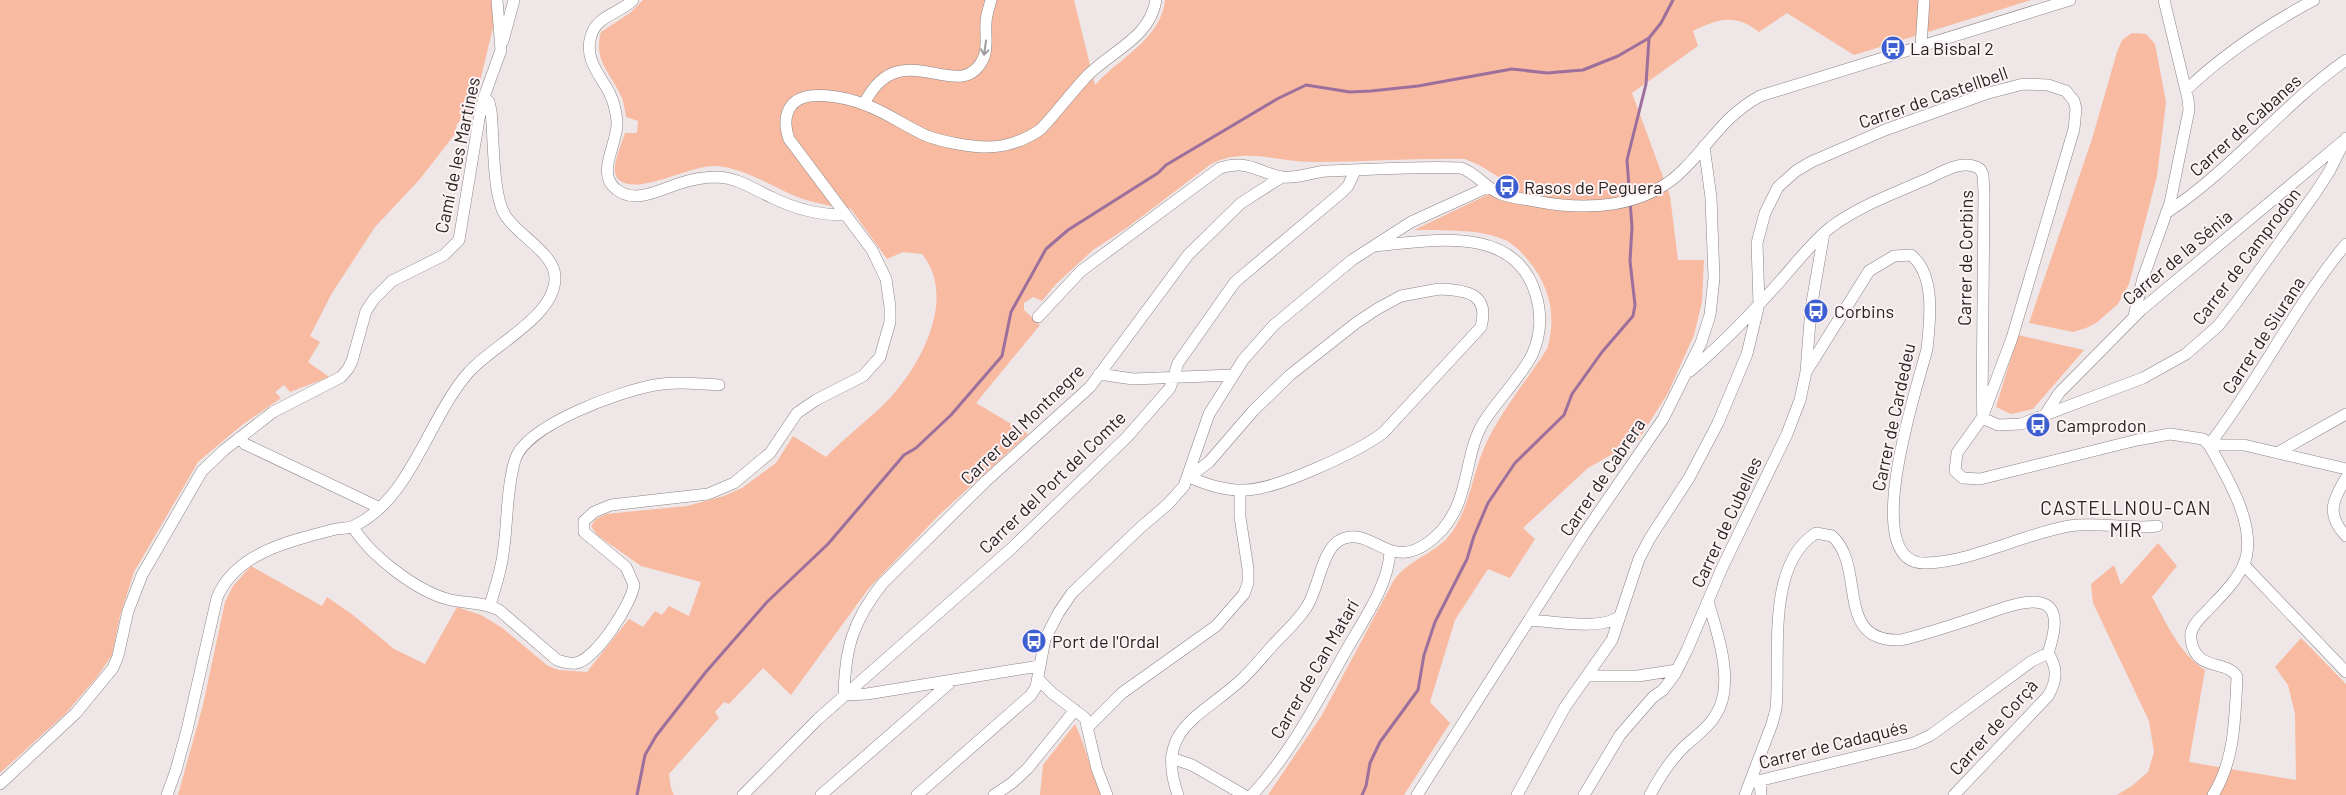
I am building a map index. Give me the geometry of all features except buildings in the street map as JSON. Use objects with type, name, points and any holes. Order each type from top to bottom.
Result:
[{"type":"street","name":"Camí de les Martines","points":[[0,784],[76,714],[113,668],[118,656],[133,594],[153,553],[202,471],[212,459],[283,405],[341,377],[352,361],[363,320],[374,298],[398,278],[444,255],[459,240],[484,97],[501,50],[497,0]]},
{"type":"street","points":[[501,50],[514,0]]},
{"type":"street","points":[[633,0],[600,21],[590,38],[590,56],[593,66],[609,93],[614,107],[617,135],[607,172],[614,188],[627,195],[636,196],[698,178],[722,177],[741,182],[793,206],[819,213],[844,215]]},
{"type":"street","points":[[864,104],[875,85],[882,78],[892,73],[904,70],[919,70],[953,77],[969,73],[975,68],[985,51],[986,22],[991,0]]},
{"type":"street","points":[[353,527],[359,537],[394,569],[435,595],[449,600],[490,605],[499,610],[557,660],[568,663],[583,660],[603,639],[623,612],[634,585],[626,567],[584,532],[584,521],[587,517],[611,505],[708,494],[734,483],[770,453],[797,413],[816,400],[870,371],[880,357],[890,322],[889,294],[886,279],[872,250],[844,215],[790,138],[786,119],[796,100],[807,95],[819,95],[864,104],[933,138],[987,147],[1013,143],[1041,129],[1088,75],[1141,32],[1150,20],[1156,0]]},
{"type":"street","points":[[1921,46],[1924,0]]},
{"type":"street","points":[[1038,317],[1080,271],[1220,168],[1238,164],[1250,165],[1282,177],[1326,172],[1461,168],[1474,174],[1488,187],[1502,194],[1547,204],[1588,207],[1612,205],[1635,199],[1670,182],[1704,146],[1725,120],[1760,96],[2070,0]]},
{"type":"street","points":[[2134,316],[2143,278],[2166,213],[2189,110],[2186,90],[2164,0]]},
{"type":"street","points":[[2186,90],[2207,70],[2250,37],[2314,0]]},
{"type":"street","name":"Carrer de Cabanes","points":[[2166,213],[2198,191],[2315,85],[2346,60]]},
{"type":"street","name":"Carrer de Castellbell","points":[[1759,304],[1757,243],[1761,226],[1778,188],[1796,171],[1811,162],[1885,130],[1985,94],[2036,83],[2066,91],[2074,101],[2076,109],[2072,141],[2012,338],[1982,418],[1961,446],[1955,459],[1955,472],[1962,478],[1980,479],[2137,440],[2170,434],[2202,439],[2210,446]]},
{"type":"street","points":[[167,795],[187,730],[216,598],[225,580],[238,568],[256,556],[305,537],[340,528],[353,527],[380,508],[397,490],[458,385],[479,362],[534,317],[547,302],[555,285],[556,277],[550,261],[509,221],[501,207],[497,188],[491,110],[489,102],[484,97]]},
{"type":"street","name":"Carrer de la Sénia","points":[[2045,415],[2059,393],[2134,316],[2346,138]]},
{"type":"street","name":"Carrer de Camprodon","points":[[1982,418],[1998,425],[2008,426],[2045,415],[2143,378],[2167,366],[2203,340],[2224,318],[2316,192],[2329,172],[2346,138]]},
{"type":"street","name":"Carrer de Cabrera","points":[[1417,795],[1584,534],[1663,419],[1701,343],[1713,297],[1711,198],[1704,146]]},
{"type":"street","name":"Carrer de Corbins","points":[[1687,374],[1715,351],[1803,253],[1824,233],[1858,211],[1951,168],[1968,164],[1980,169],[1983,175],[1984,193],[1982,418]]},
{"type":"street","name":"Carrer del Port del Comte","points":[[743,795],[771,765],[844,695],[1012,548],[1103,461],[1170,388],[1178,363],[1242,274],[1348,186],[1355,171]]},
{"type":"street","name":"Carrer del Montnegre","points":[[844,695],[844,672],[853,629],[882,584],[986,482],[1090,387],[1188,255],[1241,203],[1282,177]]},
{"type":"street","points":[[1189,477],[1209,414],[1243,360],[1274,325],[1345,266],[1411,222],[1488,187]]},
{"type":"street","name":"Carrer de Cubelles","points":[[1584,795],[1620,735],[1653,697],[1663,690],[1677,670],[1726,560],[1787,434],[1800,400],[1806,372],[1811,308],[1824,233]]},
{"type":"street","points":[[1178,795],[1174,784],[1171,758],[1178,736],[1190,720],[1242,680],[1308,606],[1315,593],[1327,555],[1337,542],[1350,537],[1360,538],[1390,552],[1399,553],[1416,549],[1442,529],[1462,494],[1474,446],[1482,424],[1531,355],[1538,337],[1540,319],[1534,290],[1527,274],[1501,250],[1487,245],[1458,241],[1374,246]]},
{"type":"street","name":"Carrer de Siurana","points":[[2210,446],[2310,293],[2346,244]]},
{"type":"street","name":"Carrer de Cardedeu","points":[[1806,372],[1869,272],[1894,256],[1911,255],[1922,266],[1929,295],[1927,349],[1894,482],[1892,514],[1895,533],[1904,554],[1910,559],[1925,564],[1967,556],[2048,530],[2071,525],[2156,526]]},
{"type":"street","points":[[918,795],[1031,695],[1038,679],[1045,639],[1059,612],[1072,593],[1168,504],[1189,477],[1209,462],[1253,411],[1290,374],[1376,309],[1401,296],[1439,289],[1472,294],[1484,308],[1481,327],[1382,433],[1371,442],[1303,474],[1246,490],[1201,482],[1189,477]]},
{"type":"street","points":[[1517,795],[1565,707],[1612,640],[1639,559],[1650,538],[1689,478],[1718,423],[1747,354],[1759,304]]},
{"type":"street","points":[[1099,374],[1133,379],[1233,375]]},
{"type":"street","points":[[490,605],[503,553],[515,459],[523,444],[577,411],[638,388],[682,382],[719,385]]},
{"type":"street","points":[[2277,453],[2346,414]]},
{"type":"street","points":[[240,438],[244,444],[380,508]]},
{"type":"street","points":[[2213,795],[2224,773],[2234,737],[2237,678],[2234,672],[2229,669],[2207,664],[2200,658],[2193,646],[2191,634],[2201,617],[2228,588],[2244,565],[2247,539],[2243,514],[2210,446],[2244,445],[2346,469]]},
{"type":"street","points":[[2346,478],[2338,491],[2333,510],[2336,524],[2346,536]]},
{"type":"street","points":[[1088,727],[1122,693],[1216,626],[1239,602],[1248,583],[1248,570],[1240,517],[1240,490]]},
{"type":"street","points":[[1745,795],[1755,782],[1776,709],[1780,607],[1783,584],[1793,559],[1802,545],[1816,534],[1832,536],[1842,548],[1859,618],[1873,636],[1882,640],[1901,640],[2013,604],[2038,602],[2046,605],[2053,613],[2055,621],[2056,630],[2048,653]]},
{"type":"street","name":"Carrer de Can Matarí","points":[[1252,795],[1294,743],[1338,666],[1384,581],[1390,552]]},
{"type":"street","points":[[2244,565],[2346,672]]},
{"type":"street","points":[[1650,795],[1676,756],[1715,716],[1725,694],[1722,660],[1708,602]]},
{"type":"street","points":[[1529,620],[1584,624],[1607,622],[1615,620],[1620,616]]},
{"type":"street","name":"Carrer de Cadaqués","points":[[1755,782],[1914,743],[1931,735],[2032,661],[2048,653]]},
{"type":"street","name":"Carrer de Corçà","points":[[1954,795],[2048,696],[2056,677],[2054,662],[2048,653]]},
{"type":"street","points":[[844,695],[867,694],[1039,666]]},
{"type":"street","points":[[1587,676],[1638,676],[1677,670]]},
{"type":"street","points":[[1038,679],[1052,693],[1085,718],[1097,769],[1107,795]]},
{"type":"street","points":[[821,795],[953,680]]},
{"type":"street","points":[[994,795],[1012,783],[1028,768],[1075,710]]},
{"type":"street","points":[[1171,758],[1192,765],[1244,795]]},
{"type":"street","points":[[1755,782],[1760,795]]},
{"type":"shaded area","points":[[0,0],[493,0],[496,15],[474,106],[457,124],[455,134],[420,179],[375,227],[332,293],[310,336],[320,342],[308,362],[329,377],[290,392],[284,385],[275,392],[281,398],[242,425],[198,462],[134,572],[120,616],[112,655],[97,677],[65,714],[0,773]]},
{"type":"shaded area","points":[[643,0],[1074,0],[1095,85],[1148,37],[1162,13],[1165,0],[2031,0],[1854,55],[1787,13],[1759,32],[1742,22],[1734,20],[1710,23],[1693,31],[1698,46],[1632,93],[1670,196],[1678,260],[1704,260],[1702,302],[1694,335],[1668,393],[1639,439],[1588,468],[1523,528],[1535,539],[1510,578],[1488,569],[1455,620],[1430,702],[1450,723],[1404,795],[1268,795],[1322,715],[1394,580],[1408,566],[1432,551],[1446,539],[1458,522],[1491,434],[1505,409],[1547,349],[1551,325],[1550,302],[1536,270],[1515,246],[1508,242],[1495,236],[1472,232],[1414,230],[1510,184],[1479,165],[1465,159],[1302,162],[1237,156],[1211,164],[1128,227],[1093,250],[1056,284],[1042,301],[1033,297],[1024,303],[1024,310],[1040,325],[976,403],[1028,434],[940,514],[869,588],[791,695],[763,668],[729,704],[724,702],[715,712],[719,718],[669,774],[674,795],[178,795],[203,705],[225,602],[233,586],[251,566],[322,606],[327,597],[353,615],[394,649],[425,664],[457,607],[481,615],[501,627],[548,666],[559,670],[587,672],[629,619],[643,627],[655,611],[662,615],[669,606],[689,616],[701,582],[641,566],[597,535],[591,526],[596,519],[606,514],[687,506],[724,496],[742,488],[776,463],[793,436],[826,457],[890,398],[913,367],[931,329],[936,309],[936,290],[932,271],[922,254],[903,252],[887,259],[851,209],[802,198],[746,173],[726,167],[705,167],[639,184],[628,184],[619,180],[616,176],[615,164],[625,133],[637,133],[638,121],[626,117],[622,98],[601,59],[599,42],[601,32],[630,13]]},
{"type":"shaded area","points":[[2132,33],[2146,34],[2155,44],[2166,102],[2157,176],[2129,284],[2118,304],[2096,323],[2086,328],[2073,332],[2029,323],[2092,139],[2117,52],[2122,40]]},
{"type":"shaded area","points":[[2018,335],[2084,350],[2033,409],[2011,414],[1996,407]]},
{"type":"shaded area","points":[[2158,543],[2177,566],[2152,597],[2181,647],[2205,670],[2189,762],[2296,780],[2295,714],[2288,685],[2275,667],[2301,638],[2346,684],[2346,795],[2117,795],[2133,785],[2148,772],[2154,752],[2149,721],[2093,603],[2091,584],[2114,565],[2121,585]]},
{"type":"shaded area","points":[[1075,724],[1101,795],[1040,795],[1043,765]]},
{"type":"waterway","points":[[637,795],[645,755],[656,736],[705,673],[767,602],[828,544],[904,455],[916,448],[951,415],[1002,356],[1011,312],[1046,249],[1068,230],[1158,173],[1166,165],[1277,99],[1306,85],[1350,92],[1371,91],[1418,86],[1512,69],[1547,73],[1583,70],[1618,56],[1649,38],[1661,23],[1673,0]]},
{"type":"waterway","points":[[1362,795],[1366,786],[1370,763],[1380,742],[1418,690],[1424,655],[1435,622],[1467,559],[1474,536],[1488,503],[1515,463],[1564,415],[1572,394],[1602,352],[1633,316],[1635,305],[1630,261],[1632,227],[1627,160],[1646,84],[1649,39]]},
{"type":"place","name":"La Bisbal 2","points":[[1893,48]]},
{"type":"place","name":"Rasos de Peguera","points":[[1507,187]]},
{"type":"place","name":"Corbins","points":[[1816,311]]},
{"type":"place","name":"Camprodon","points":[[2038,425]]},
{"type":"place","name":"Port de l'Ordal","points":[[1034,641]]},
{"type":"district","name":"CASTELLNOU-CAN MIR","points":[[2126,518]]}]
